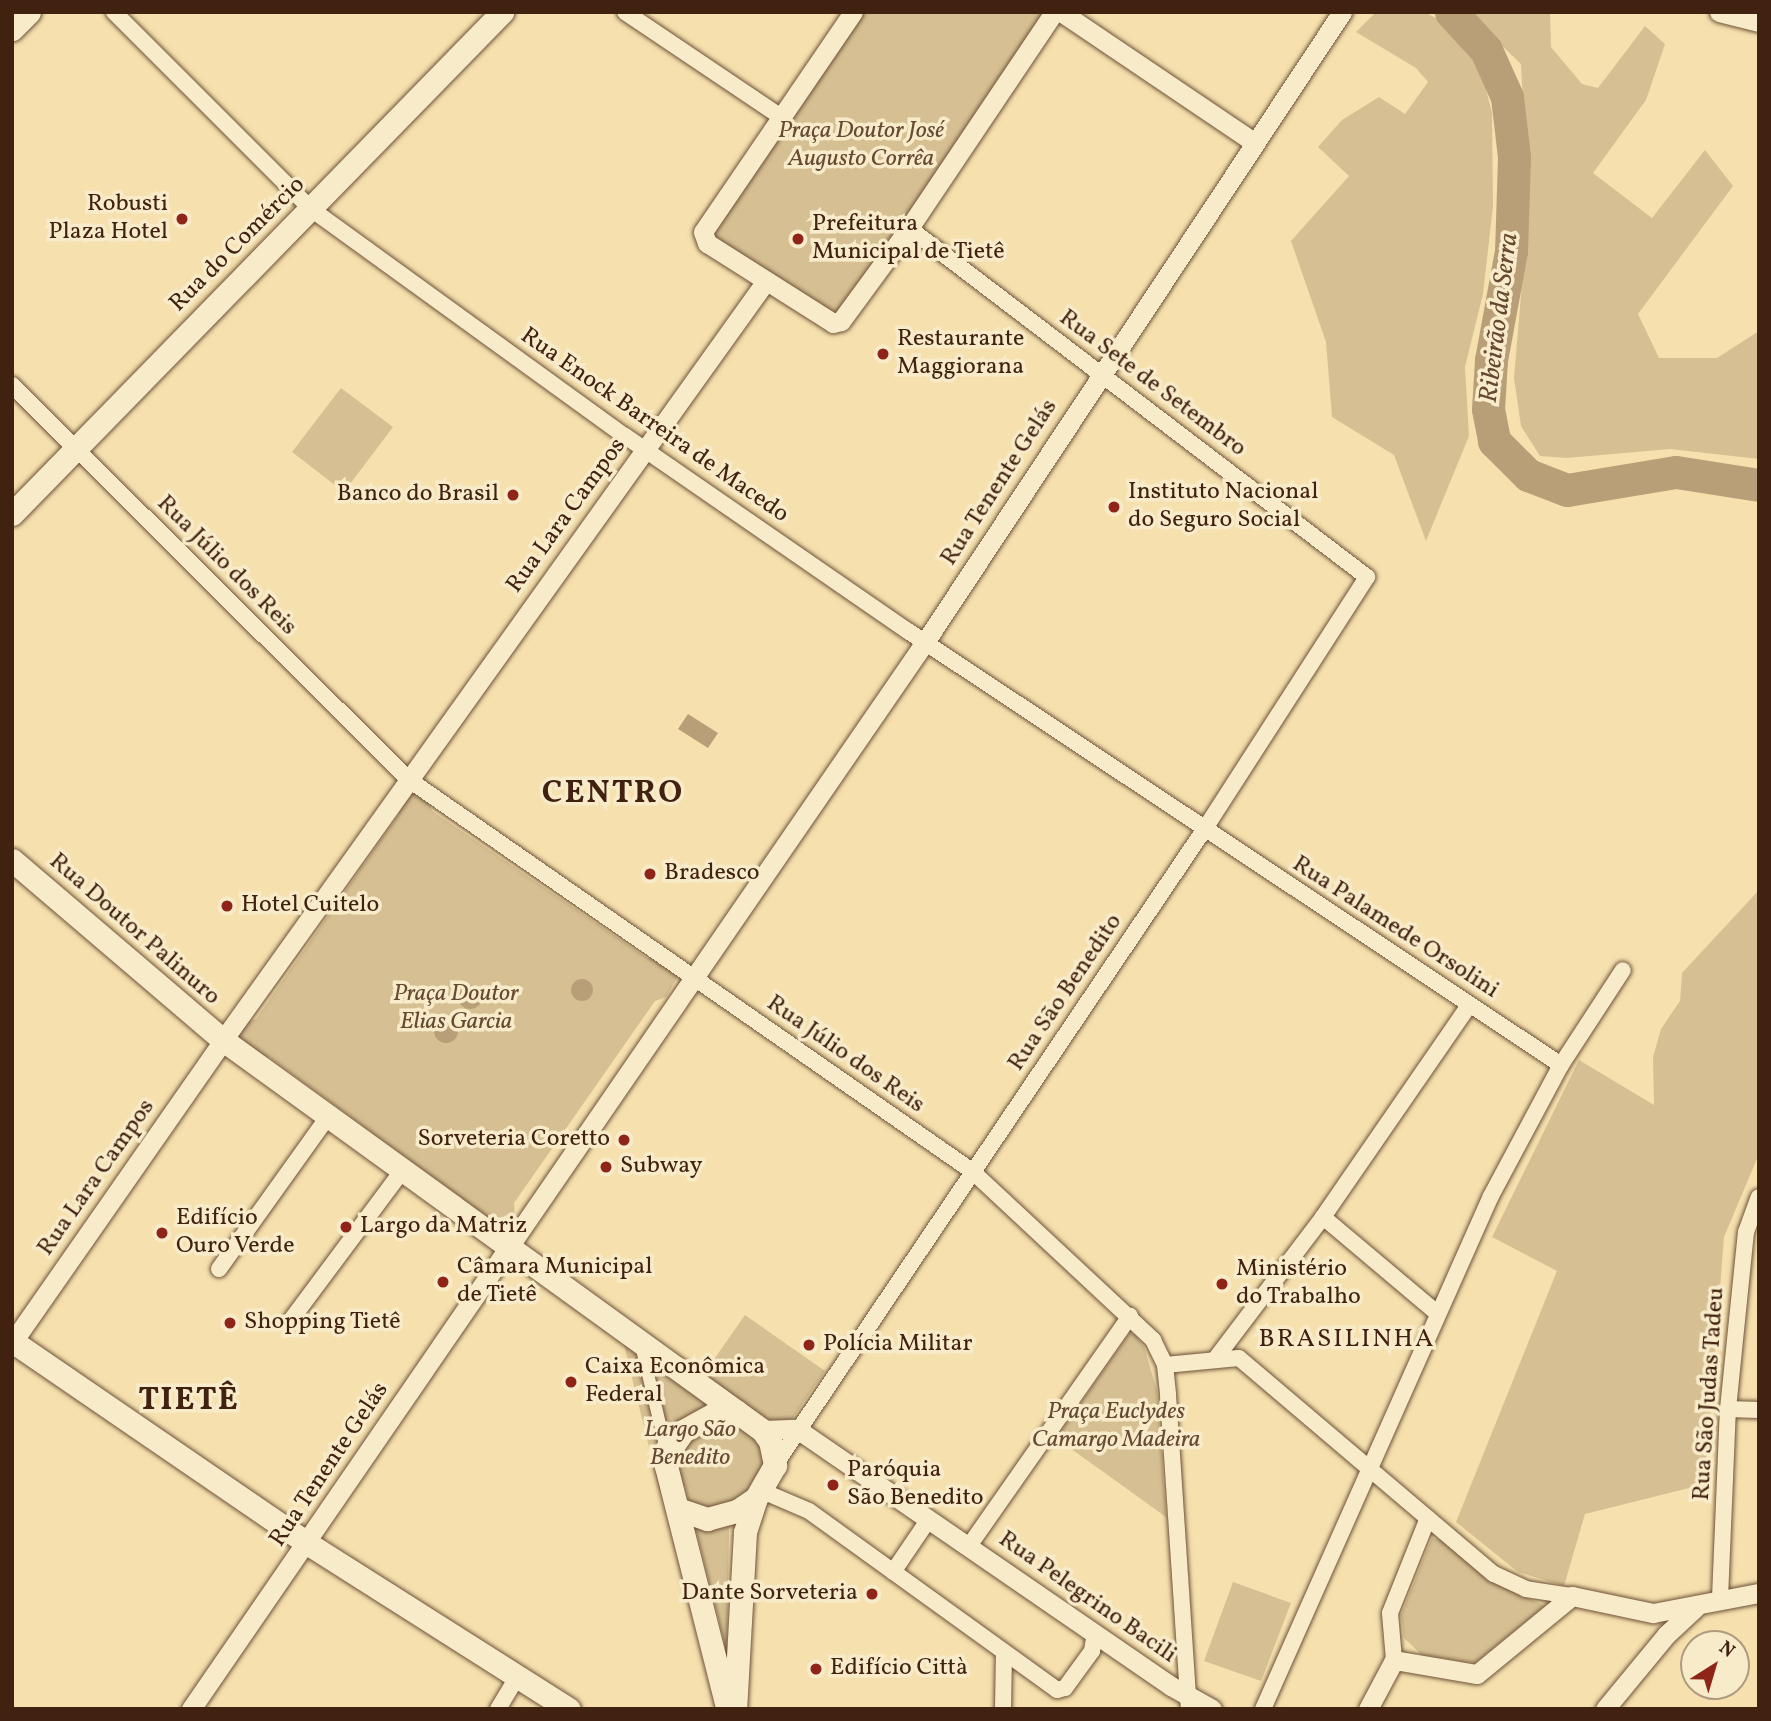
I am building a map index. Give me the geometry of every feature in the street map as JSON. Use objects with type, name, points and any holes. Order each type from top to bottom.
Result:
[{"type":"main road","points":[[12,29],[29,12]]},
{"type":"main road","name":"Rua do Comércio","points":[[12,514],[502,12]]},
{"type":"main road","name":"Rua Doutor Palinuro","points":[[12,860],[223,1040]]},
{"type":"main road","points":[[223,1040],[762,1430],[770,1441],[775,1465],[758,1494],[745,1532],[735,1709]]},
{"type":"main road","points":[[13,1342],[307,1543],[569,1709]]},
{"type":"main road","points":[[727,1709],[667,1454],[674,1439],[699,1420],[736,1411]]},
{"type":"main road","points":[[681,1510],[708,1518],[737,1511],[758,1494]]},
{"type":"street","name":"Rua Enock Barreira de Macedo","points":[[114,12],[311,209],[645,449],[1205,830]]},
{"type":"street","points":[[625,12],[780,116]]},
{"type":"street","points":[[853,12],[780,116],[704,232],[707,243],[833,323],[841,321],[909,228],[1054,12]]},
{"type":"street","points":[[1061,12],[1254,142]]},
{"type":"street","name":"Rua Tenente Gelás","points":[[692,977],[925,642],[1342,12]]},
{"type":"street","points":[[1718,12],[1759,22]]},
{"type":"street","name":"Rua Sete de Setembro","points":[[909,228],[1367,577]]},
{"type":"street","name":"Rua Lara Campos","points":[[408,779],[765,282]]},
{"type":"street","name":"Rua Júlio dos Reis","points":[[12,385],[408,779]]},
{"type":"street","name":"Rua São Benedito","points":[[797,1429],[1205,830],[1367,577]]},
{"type":"street","points":[[223,1040],[408,779],[692,977],[506,1246]]},
{"type":"street","name":"Rua Palamede Orsolini","points":[[1205,830],[1561,1065]]},
{"type":"street","points":[[1263,1709],[1491,1196],[1561,1065],[1623,970]]},
{"type":"street","name":"Rua Júlio dos Reis","points":[[692,977],[972,1171],[1130,1316],[1153,1340],[1165,1365]]},
{"type":"street","points":[[1216,1358],[1323,1217],[1469,1005]]},
{"type":"street","name":"Rua Lara Campos","points":[[13,1342],[223,1040]]},
{"type":"street","points":[[219,1269],[328,1117]]},
{"type":"street","points":[[291,1320],[402,1171]]},
{"type":"street","name":"Rua São Judas Tadeu","points":[[1720,1598],[1728,1409],[1759,1197]]},
{"type":"street","points":[[1323,1217],[1438,1314]]},
{"type":"street","name":"Rua Tenente Gelás","points":[[191,1709],[307,1543],[506,1246]]},
{"type":"street","points":[[969,1546],[1130,1316]]},
{"type":"street","points":[[640,1340],[667,1454]]},
{"type":"street","points":[[1188,1700],[1165,1365],[1216,1358],[1239,1358],[1507,1582],[1653,1613],[1696,1607],[1720,1598],[1759,1594]]},
{"type":"street","points":[[1728,1409],[1759,1410]]},
{"type":"street","points":[[762,1430],[797,1429]]},
{"type":"street","points":[[775,1465],[797,1429]]},
{"type":"street","name":"Rua Pelegrino Bacili","points":[[797,1429],[1188,1700],[1212,1709]]},
{"type":"street","points":[[758,1494],[809,1511],[1004,1652],[1062,1690],[1092,1651],[1095,1633]]},
{"type":"street","points":[[1368,1709],[1394,1660],[1390,1614],[1428,1518]]},
{"type":"street","points":[[893,1572],[929,1519]]},
{"type":"street","points":[[1394,1660],[1477,1674],[1572,1596]]},
{"type":"street","points":[[1605,1709],[1666,1635],[1696,1607]]},
{"type":"street","points":[[1003,1709],[1004,1652]]},
{"type":"street","points":[[498,1709],[518,1676]]},
{"type":"green space","name":"Praça Doutor José Augusto Corrêa","points":[[855,12],[1049,12],[839,320],[706,232]]},
{"type":"green space","points":[[1376,12],[1424,12],[1454,27],[1480,65],[1492,113],[1493,206],[1483,294],[1465,367],[1469,436],[1426,541],[1394,455],[1332,417],[1326,342],[1291,241],[1349,176],[1318,147],[1342,120],[1379,97],[1405,114],[1428,82],[1416,68],[1356,32]]},
{"type":"green space","points":[[1467,12],[1550,12],[1551,47],[1582,84],[1598,88],[1645,26],[1665,44],[1646,100],[1593,173],[1652,218],[1705,150],[1733,186],[1638,314],[1659,358],[1717,358],[1759,331],[1759,459],[1670,449],[1567,458],[1540,456],[1521,426],[1514,378],[1528,212],[1521,64]]},
{"type":"green space","points":[[341,388],[393,427],[344,492],[292,452]]},
{"type":"green space","name":"Praça Doutor Elias Garcia","points":[[412,791],[429,801],[432,811],[647,958],[658,958],[679,974],[666,997],[655,1001],[514,1203],[515,1216],[504,1230],[486,1222],[479,1211],[269,1057],[257,1055],[238,1037],[247,1022],[256,1019],[399,814],[399,804]]},
{"type":"green space","points":[[1759,890],[1759,1154],[1724,1237],[1705,1484],[1585,1514],[1564,1586],[1518,1572],[1456,1522],[1557,1271],[1492,1237],[1579,1060],[1654,1105],[1653,1057],[1661,1029],[1680,1001],[1682,973]]},
{"type":"green space","points":[[745,1315],[825,1371],[792,1419],[765,1422],[701,1378]]},
{"type":"green space","name":"Praça Euclydes Camargo Madeira","points":[[1129,1334],[1135,1334],[1144,1347],[1157,1391],[1166,1517],[1056,1438]]},
{"type":"green space","name":"Largo São Benedito","points":[[623,1341],[755,1439],[762,1451],[765,1462],[741,1515],[729,1528],[727,1652],[685,1486],[660,1492]]},
{"type":"green space","points":[[1432,1538],[1441,1540],[1489,1580],[1545,1606],[1475,1663],[1422,1655],[1404,1638],[1401,1615]]},
{"type":"green space","points":[[1233,1582],[1291,1603],[1261,1681],[1204,1661]]},
{"type":"shaded area","points":[[688,714],[718,733],[708,748],[678,729]]},
{"type":"shaded area","points":[[582,979],[590,982],[593,990],[590,998],[582,1001],[574,998],[571,990],[574,982]]},
{"type":"shaded area","points":[[470,985],[481,992],[482,997],[475,1008],[470,1009],[459,1002],[458,997],[465,986]]},
{"type":"shaded area","points":[[446,1019],[457,1026],[458,1031],[451,1042],[446,1043],[435,1036],[434,1031],[441,1020]]},
{"type":"shaded area","points":[[484,1129],[491,1132],[494,1139],[491,1146],[484,1149],[477,1146],[474,1139],[477,1132]]},
{"type":"waterway","name":"Ribeirão da Serra","points":[[1451,12],[1486,50],[1507,97],[1514,157],[1511,251],[1491,360],[1488,409],[1494,441],[1528,475],[1567,490],[1676,472],[1759,485]]},
{"type":"place","name":"Robusti Plaza Hotel","points":[[182,219]]},
{"type":"place","name":"Prefeitura Municipal de Tietê","points":[[798,239]]},
{"type":"place","name":"Restaurante Maggiorana","points":[[883,354]]},
{"type":"place","name":"Banco do Brasil","points":[[513,495]]},
{"type":"place","name":"Instituto Nacional do Seguro Social","points":[[1114,507]]},
{"type":"place","name":"Bradesco","points":[[650,874]]},
{"type":"place","name":"Hotel Cuitelo","points":[[227,906]]},
{"type":"place","name":"Sorveteria Coretto","points":[[624,1140]]},
{"type":"place","name":"Subway","points":[[606,1167]]},
{"type":"place","name":"Largo da Matriz","points":[[346,1227]]},
{"type":"place","name":"Edifício Ouro Verde","points":[[162,1233]]},
{"type":"place","name":"Câmara Municipal de Tietê","points":[[443,1282]]},
{"type":"place","name":"Ministério do Trabalho","points":[[1222,1284]]},
{"type":"place","name":"Shopping Tietê","points":[[230,1323]]},
{"type":"place","name":"Polícia Militar","points":[[809,1345]]},
{"type":"place","name":"Caixa Econômica Federal","points":[[571,1382]]},
{"type":"place","name":"Paróquia São Benedito","points":[[833,1485]]},
{"type":"place","name":"Dante Sorveteria","points":[[872,1594]]},
{"type":"place","name":"Edifício Città","points":[[816,1669]]},
{"type":"district","name":"CENTRO","points":[[613,794]]},
{"type":"district","name":"BRASILINHA","points":[[1347,1340]]},
{"type":"district","name":"TIETÊ","points":[[189,1401]]}]
